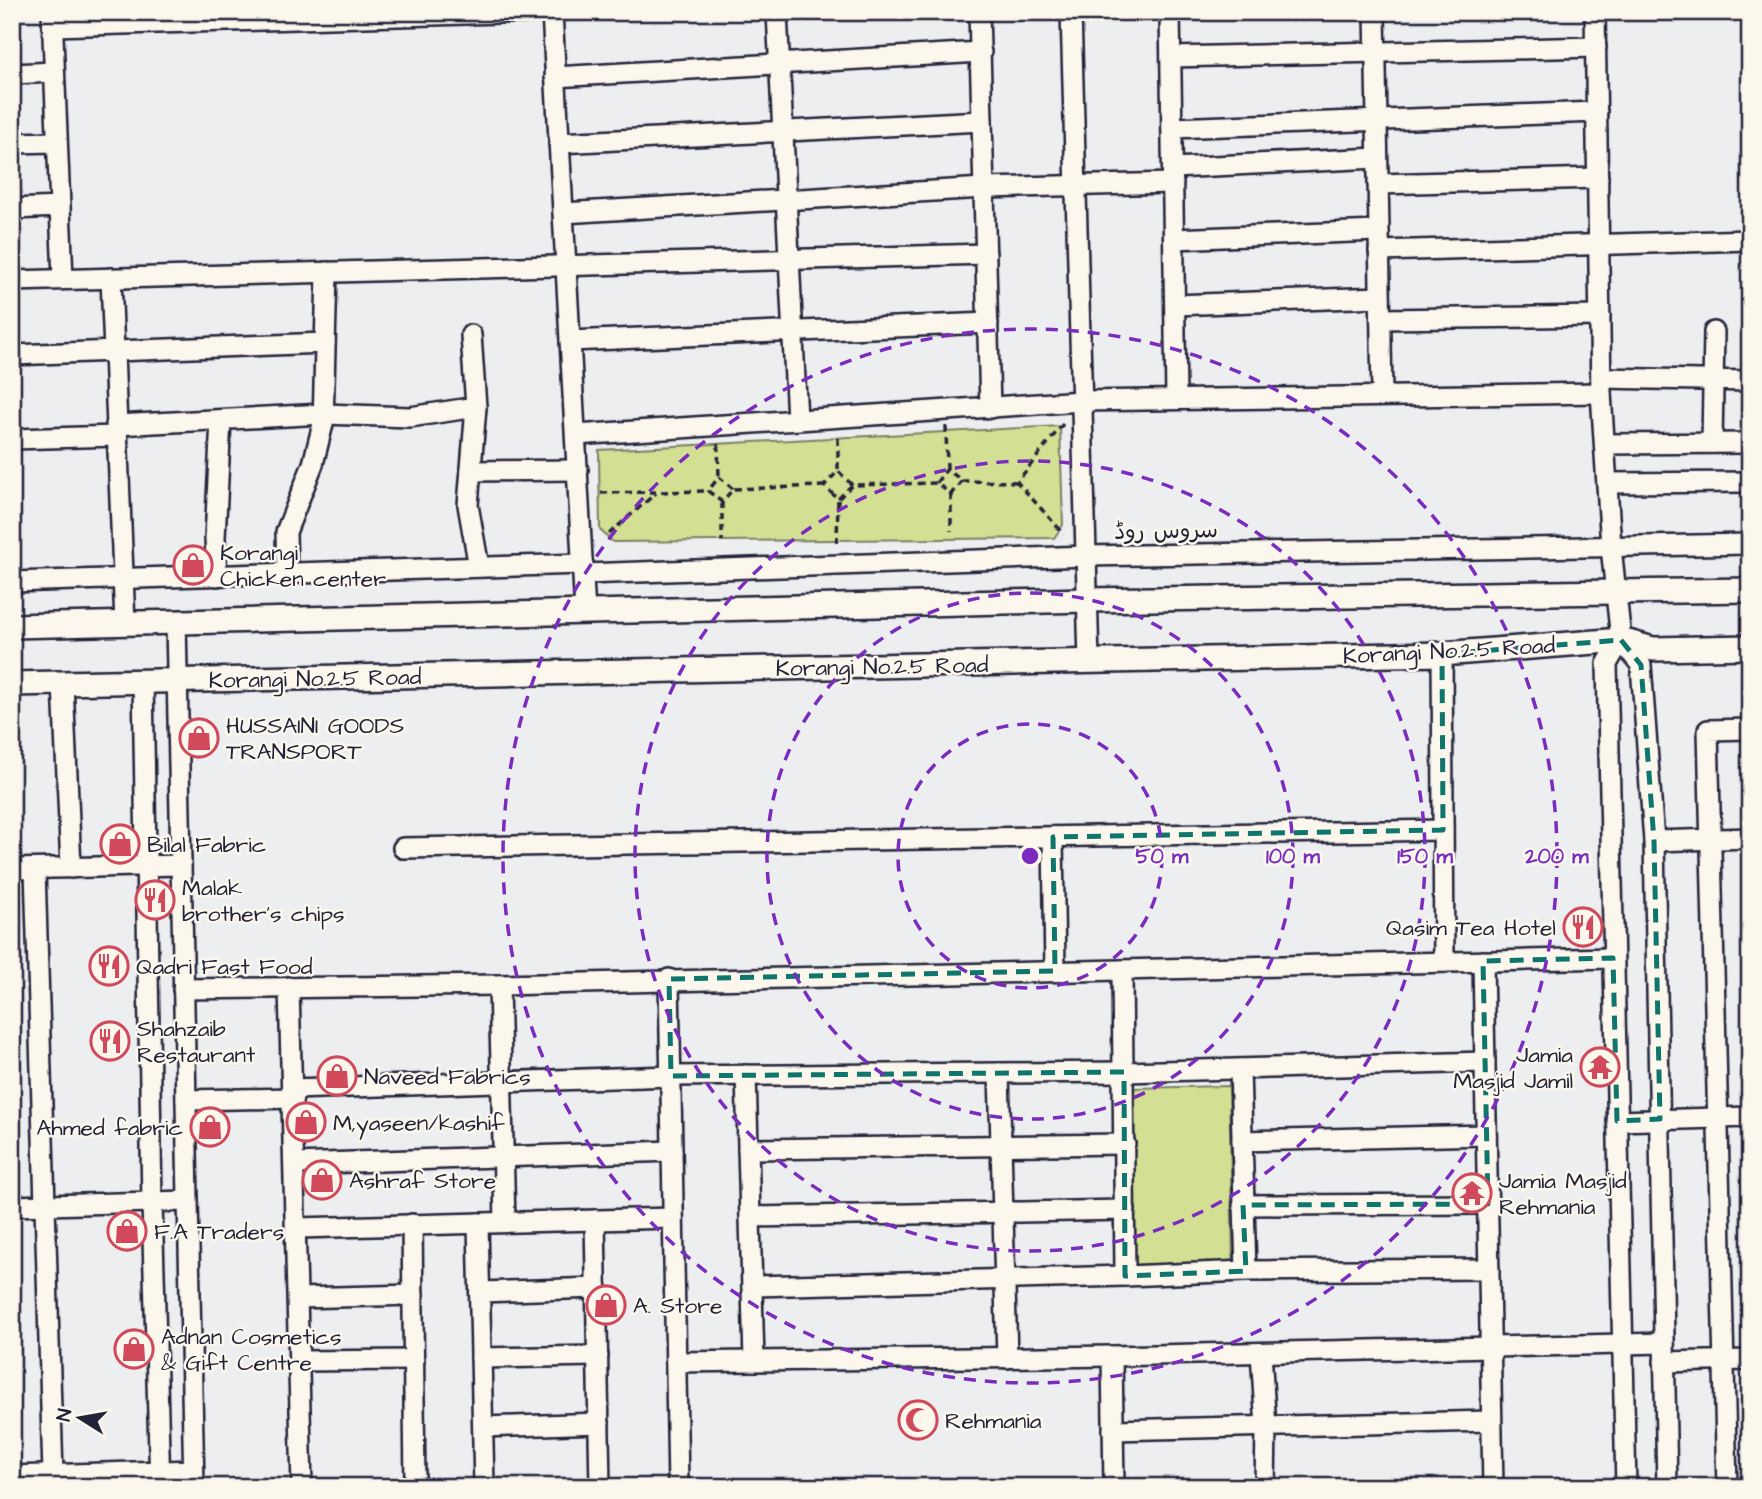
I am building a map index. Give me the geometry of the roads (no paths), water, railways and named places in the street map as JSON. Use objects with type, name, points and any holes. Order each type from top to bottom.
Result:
[{"type":"main road","points":[[12,626],[1087,600],[1750,590]]},
{"type":"main road","name":"Korangi No.2.5 Road","points":[[12,684],[1442,654],[1621,640],[1653,649],[1750,647]]},
{"type":"street","points":[[63,279],[52,19],[539,12]]},
{"type":"street","points":[[552,12],[568,265],[584,613]]},
{"type":"street","points":[[777,12],[797,421]]},
{"type":"street","points":[[979,12],[990,408]]},
{"type":"street","points":[[1071,12],[1089,662]]},
{"type":"street","points":[[1170,12],[1176,398]]},
{"type":"street","points":[[1375,12],[1382,395]]},
{"type":"street","points":[[1595,12],[1601,385],[1611,547],[1618,592],[1621,640],[1640,665],[1654,841],[1667,1487]]},
{"type":"street","points":[[1171,57],[1596,47]]},
{"type":"street","points":[[555,78],[981,52]]},
{"type":"street","points":[[12,74],[54,72]]},
{"type":"street","points":[[1172,128],[1597,112]]},
{"type":"street","points":[[559,143],[982,121]]},
{"type":"street","points":[[12,143],[57,142]]},
{"type":"street","points":[[563,213],[984,188],[1076,186],[1377,158]]},
{"type":"street","points":[[1378,184],[1598,178]]},
{"type":"street","points":[[12,209],[60,207]]},
{"type":"street","points":[[1174,239],[1378,231]]},
{"type":"street","points":[[1379,251],[1750,240]]},
{"type":"street","points":[[12,281],[986,254]]},
{"type":"street","points":[[287,574],[286,532],[313,464],[324,415],[327,272]]},
{"type":"street","points":[[111,278],[125,624]]},
{"type":"street","points":[[1175,305],[1380,297]]},
{"type":"street","points":[[1381,319],[1600,316]]},
{"type":"street","points":[[570,341],[988,323]]},
{"type":"street","points":[[1712,443],[1714,332]]},
{"type":"street","points":[[471,335],[476,407],[468,505],[479,568]]},
{"type":"street","points":[[12,355],[325,343]]},
{"type":"street","points":[[576,435],[1081,401],[1382,395],[1712,380],[1750,381]]},
{"type":"street","points":[[12,439],[221,420],[324,415],[410,417],[476,407]]},
{"type":"street","points":[[217,576],[215,538],[221,420]]},
{"type":"street","points":[[1605,444],[1750,443]]},
{"type":"street","points":[[471,471],[578,470]]},
{"type":"street","points":[[1607,482],[1750,482]]},
{"type":"street","name":"سروس روڈ","points":[[12,582],[479,568],[583,569],[1086,556],[1750,544]]},
{"type":"street","points":[[12,1476],[193,1479],[176,622]]},
{"type":"street","points":[[1621,640],[1607,664],[1626,1487]]},
{"type":"street","points":[[1442,654],[1444,962]]},
{"type":"street","points":[[143,681],[160,1479]]},
{"type":"street","points":[[63,683],[71,868]]},
{"type":"street","points":[[1727,1487],[1708,730],[1750,729]]},
{"type":"street","points":[[403,848],[1443,830]]},
{"type":"street","points":[[1053,836],[1055,971]]},
{"type":"street","points":[[1654,841],[1750,838]]},
{"type":"street","points":[[12,869],[180,865]]},
{"type":"street","points":[[35,869],[53,1475]]},
{"type":"street","points":[[183,989],[499,985],[1613,958]]},
{"type":"street","points":[[1483,961],[1493,1487]]},
{"type":"street","points":[[1122,970],[1125,1276]]},
{"type":"street","points":[[669,979],[678,1487]]},
{"type":"street","points":[[499,985],[505,1222]]},
{"type":"street","points":[[289,987],[302,1487]]},
{"type":"street","points":[[186,1100],[502,1082],[671,1076],[1124,1072],[1485,1062]]},
{"type":"street","points":[[1240,1069],[1245,1271]]},
{"type":"street","points":[[999,1073],[1007,1358]]},
{"type":"street","points":[[746,1075],[754,1361]]},
{"type":"street","points":[[1617,1121],[1750,1117]]},
{"type":"street","points":[[1242,1141],[1486,1135]]},
{"type":"street","points":[[748,1149],[1125,1144]]},
{"type":"street","points":[[295,1164],[672,1151]]},
{"type":"street","points":[[12,1206],[187,1201]]},
{"type":"street","points":[[1243,1205],[1488,1204]]},
{"type":"street","points":[[750,1217],[1125,1210]]},
{"type":"street","points":[[297,1228],[673,1218]]},
{"type":"street","points":[[596,1220],[600,1487]]},
{"type":"street","points":[[478,1223],[484,1487]]},
{"type":"street","points":[[412,1224],[415,1487]]},
{"type":"street","points":[[752,1286],[1245,1271],[1489,1269]]},
{"type":"street","points":[[480,1292],[597,1288]]},
{"type":"street","points":[[298,1298],[413,1295]]},
{"type":"street","points":[[676,1362],[1007,1358],[1622,1344],[1723,1360],[1750,1360]]},
{"type":"street","points":[[1261,1353],[1266,1427],[1265,1487]]},
{"type":"street","points":[[481,1358],[598,1356]]},
{"type":"street","points":[[1112,1356],[1114,1487]]},
{"type":"street","points":[[299,1361],[414,1360]]},
{"type":"street","points":[[1113,1430],[1491,1421]]},
{"type":"street","points":[[482,1427],[599,1423]]},
{"type":"place","name":"Korangi Chicken center","points":[[193,565]]},
{"type":"place","name":"HUSSAINI GOODS TRANSPORT","points":[[199,738]]},
{"type":"place","name":"Bilal Fabric","points":[[120,844]]},
{"type":"place","name":"Malak brother's chips","points":[[155,900]]},
{"type":"place","name":"Qasim Tea Hotel","points":[[1583,927]]},
{"type":"place","name":"Qadri Fast Food","points":[[109,966]]},
{"type":"place","name":"Shahzaib Restaurant","points":[[110,1041]]},
{"type":"place","name":"Jamia Masjid Jamil","points":[[1600,1067]]},
{"type":"place","name":"Naveed Fabrics","points":[[337,1076]]},
{"type":"place","name":"M,yaseen/kashif","points":[[306,1122]]},
{"type":"place","name":"Ahmed fabric","points":[[210,1127]]},
{"type":"place","name":"Ashraf Store","points":[[322,1180]]},
{"type":"place","name":"Jamia Masjid Rehmania","points":[[1472,1193]]},
{"type":"place","name":"F.A Traders","points":[[127,1231]]},
{"type":"place","name":"A. Store","points":[[606,1305]]},
{"type":"place","name":"Adnan Cosmetics & Gift Centre","points":[[134,1349]]},
{"type":"place","name":"Rehmania","points":[[918,1420]]}]
